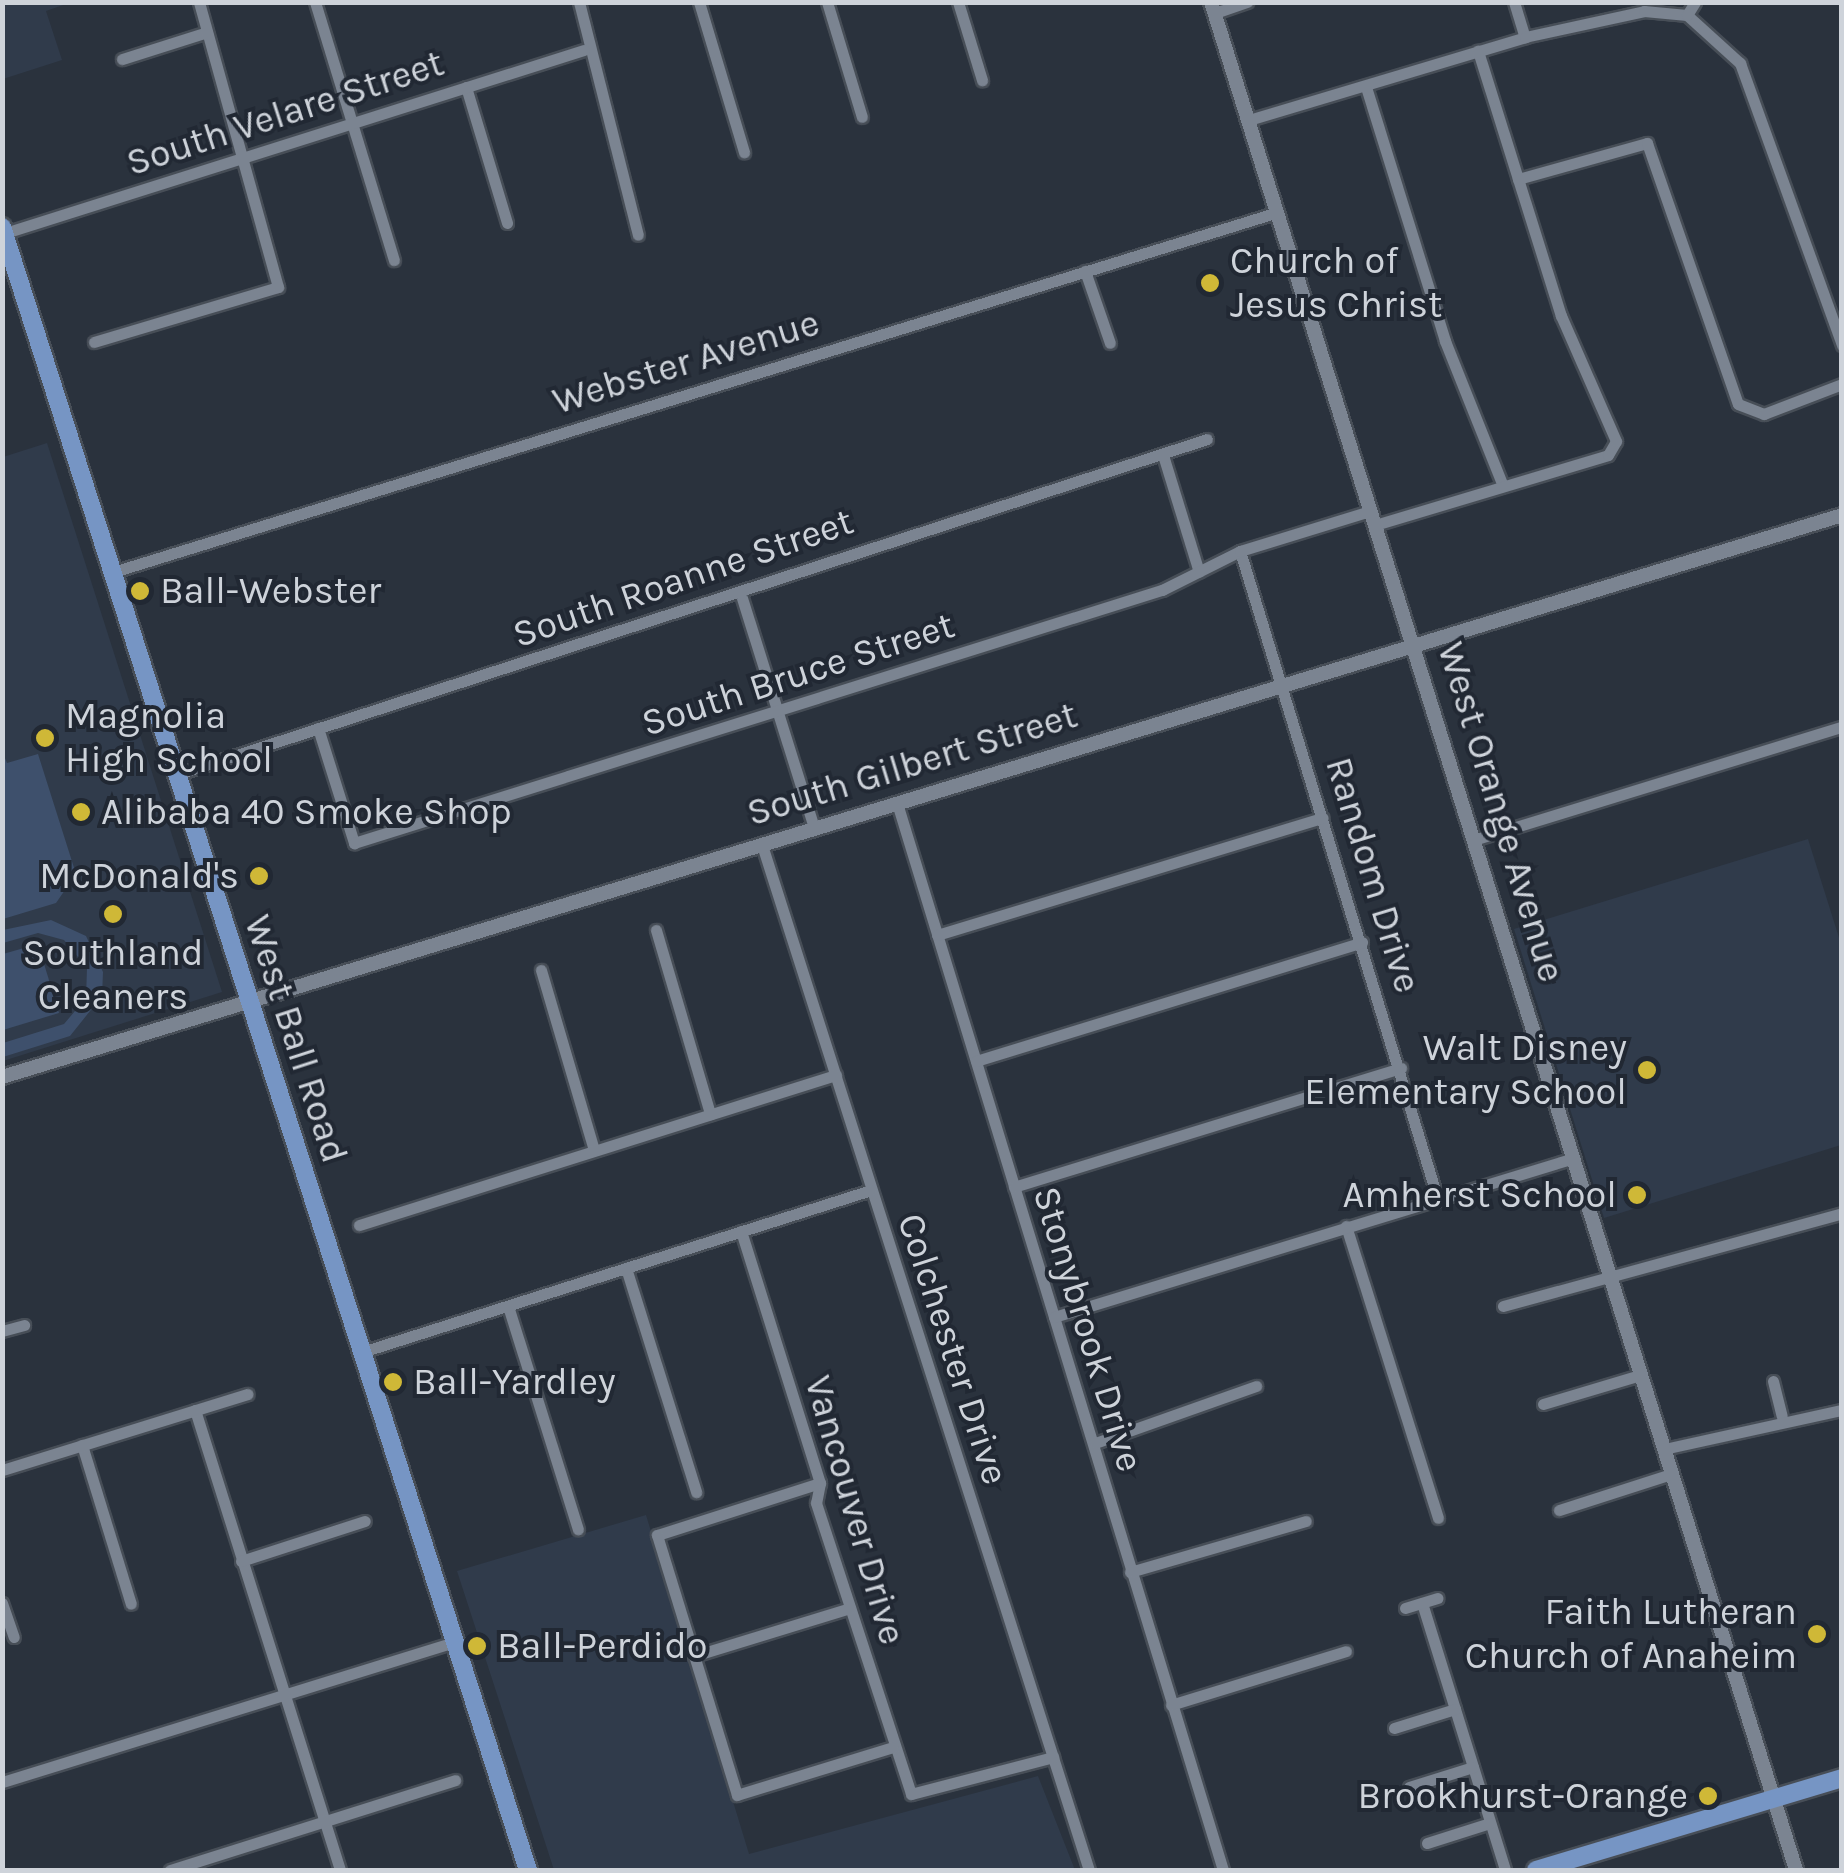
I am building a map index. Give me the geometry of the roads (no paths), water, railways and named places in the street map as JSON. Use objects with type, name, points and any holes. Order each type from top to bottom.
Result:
[{"type":"main road","name":"West Ball Road","points":[[4,230],[528,1870]]},
{"type":"main road","points":[[1536,1870],[1842,1778]]},
{"type":"street","points":[[94,342],[278,287],[199,2]]},
{"type":"street","points":[[315,2],[394,260]]},
{"type":"street","points":[[578,2],[584,50],[638,235]]},
{"type":"street","points":[[699,2],[744,152]]},
{"type":"street","points":[[827,2],[862,117]]},
{"type":"street","points":[[958,2],[982,80]]},
{"type":"street","points":[[1213,8],[1247,2]]},
{"type":"street","points":[[1514,2],[1525,37]]},
{"type":"street","points":[[1687,16],[1695,2]]},
{"type":"street","name":"West Orange Avenue","points":[[1213,8],[1477,840],[1609,1277],[1796,1870]]},
{"type":"street","points":[[1249,120],[1525,37],[1644,10],[1687,16],[1740,62],[1842,345]]},
{"type":"street","points":[[122,59],[207,32]]},
{"type":"street","name":"South Velare Street","points":[[4,230],[584,50]]},
{"type":"street","points":[[1478,50],[1518,179],[1647,143],[1738,404],[1764,414],[1842,384]]},
{"type":"street","points":[[466,87],[507,224]]},
{"type":"street","points":[[1366,87],[1445,341],[1502,486]]},
{"type":"street","name":"South Bruce Street","points":[[318,728],[354,843],[779,715],[1199,572],[1240,551],[1502,486],[1614,450],[1518,179]]},
{"type":"street","name":"Webster Avenue","points":[[113,572],[1278,212]]},
{"type":"street","points":[[1086,271],[1110,343]]},
{"type":"street","name":"South Roanne Street","points":[[178,774],[742,598],[844,554],[1207,440]]},
{"type":"street","points":[[1164,455],[1199,572]]},
{"type":"street","name":"South Gilbert Street","points":[[2,1077],[1842,515]]},
{"type":"street","name":"Random Drive","points":[[1240,551],[1402,1068],[1438,1200]]},
{"type":"street","points":[[742,598],[814,828]]},
{"type":"street","points":[[1477,840],[1842,727]]},
{"type":"street","name":"Stonybrook Drive","points":[[896,803],[1223,1870]]},
{"type":"street","points":[[937,934],[1323,818]]},
{"type":"street","name":"Colchester Drive","points":[[762,844],[1089,1870]]},
{"type":"street","points":[[656,930],[710,1114]]},
{"type":"street","points":[[976,1061],[1362,942]]},
{"type":"street","points":[[541,970],[594,1150]]},
{"type":"street","points":[[1014,1187],[1402,1068]]},
{"type":"street","points":[[359,1225],[836,1075]]},
{"type":"street","points":[[1054,1317],[1574,1158]]},
{"type":"street","points":[[362,1352],[871,1190]]},
{"type":"street","points":[[1503,1306],[1842,1213]]},
{"type":"street","points":[[1346,1226],[1438,1518]]},
{"type":"street","name":"Vancouver Drive","points":[[741,1232],[820,1482],[816,1503],[893,1747],[920,1798],[1053,1757]]},
{"type":"street","points":[[626,1268],[696,1492]]},
{"type":"street","points":[[508,1306],[578,1528]]},
{"type":"street","points":[[2,1331],[24,1324]]},
{"type":"street","points":[[1543,1404],[1640,1375]]},
{"type":"street","points":[[1773,1381],[1782,1416]]},
{"type":"street","points":[[1094,1443],[1256,1386]]},
{"type":"street","points":[[2,1470],[247,1394]]},
{"type":"street","points":[[194,1410],[340,1870]]},
{"type":"street","points":[[1664,1449],[1782,1416],[1842,1410]]},
{"type":"street","points":[[82,1445],[131,1604]]},
{"type":"street","points":[[1559,1510],[1671,1474]]},
{"type":"street","points":[[820,1482],[657,1535],[738,1795],[893,1747]]},
{"type":"street","points":[[1130,1572],[1306,1520]]},
{"type":"street","points":[[241,1561],[365,1521]]},
{"type":"street","points":[[1405,1608],[1437,1598]]},
{"type":"street","points":[[2,1602],[14,1637]]},
{"type":"street","points":[[1422,1603],[1505,1870]]},
{"type":"street","points":[[694,1656],[850,1608]]},
{"type":"street","points":[[2,1782],[455,1642]]},
{"type":"street","points":[[1172,1705],[1346,1651]]},
{"type":"street","points":[[1394,1728],[1455,1710]]},
{"type":"street","points":[[1409,1786],[1473,1767]]},
{"type":"street","points":[[170,1870],[456,1780]]},
{"type":"street","points":[[1427,1843],[1490,1823]]},
{"type":"place","name":"Church of Jesus Christ","points":[[1210,283]]},
{"type":"place","name":"Ball-Webster","points":[[140,591]]},
{"type":"place","name":"Magnolia High School","points":[[45,738]]},
{"type":"place","name":"Alibaba 40 Smoke Shop","points":[[81,812]]},
{"type":"place","name":"McDonald's","points":[[259,876]]},
{"type":"place","name":"Southland Cleaners","points":[[113,914]]},
{"type":"place","name":"Walt Disney Elementary School","points":[[1647,1070]]},
{"type":"place","name":"Amherst School","points":[[1637,1195]]},
{"type":"place","name":"Ball-Yardley","points":[[393,1382]]},
{"type":"place","name":"Faith Lutheran Church of Anaheim","points":[[1817,1634]]},
{"type":"place","name":"Ball-Perdido","points":[[477,1646]]},
{"type":"place","name":"Brookhurst-Orange","points":[[1708,1796]]}]
